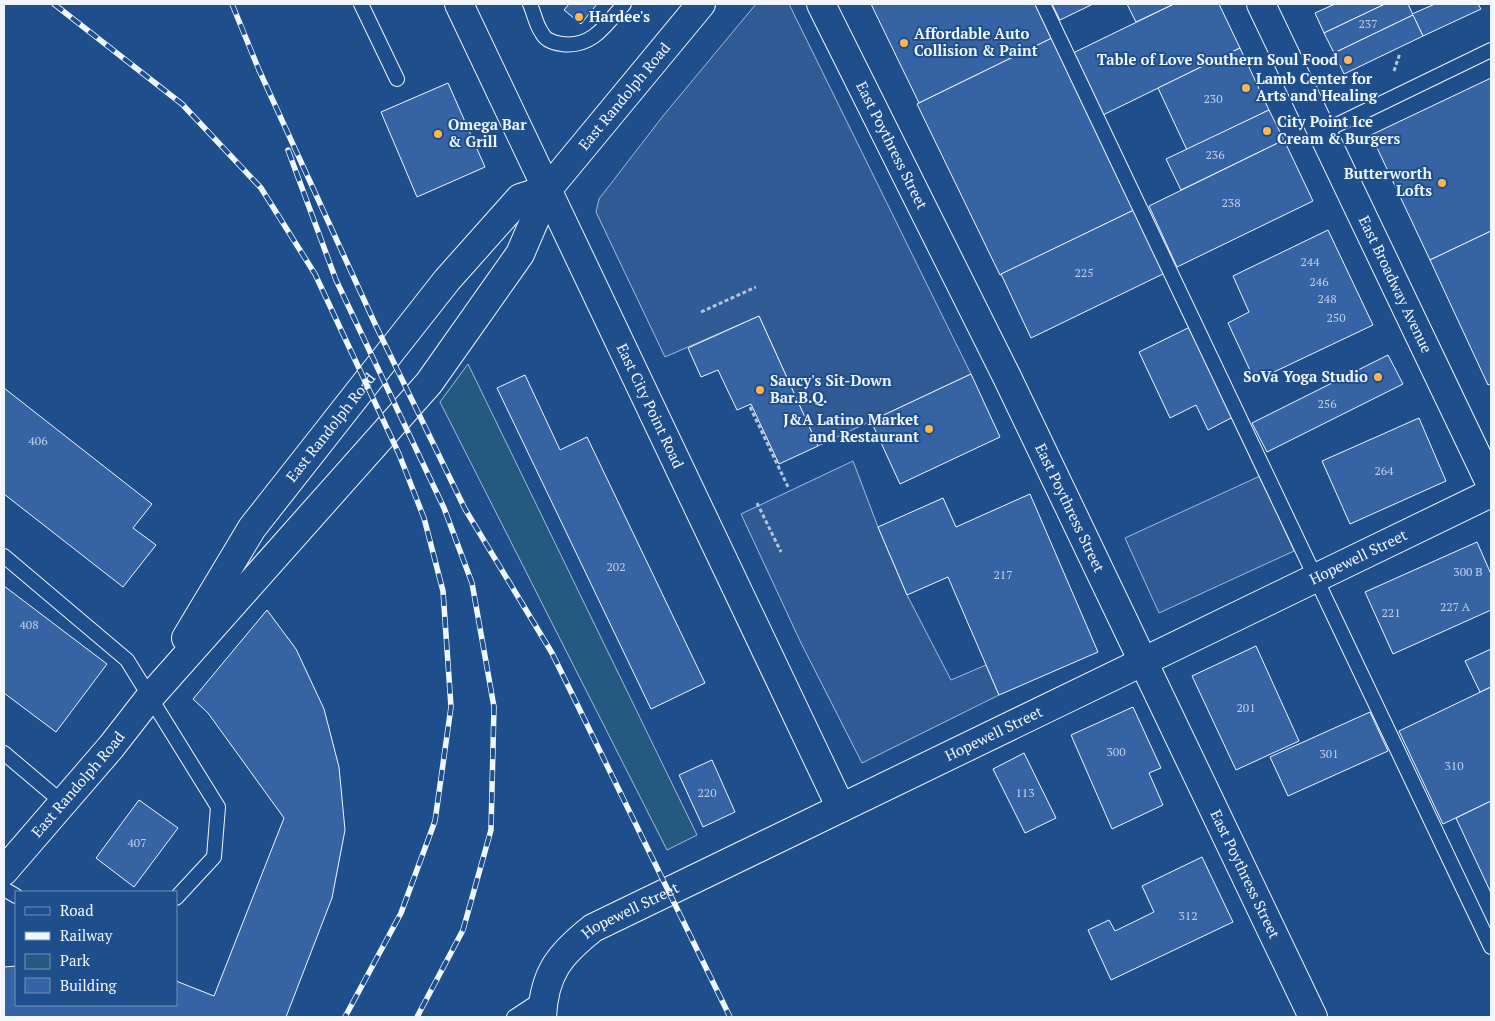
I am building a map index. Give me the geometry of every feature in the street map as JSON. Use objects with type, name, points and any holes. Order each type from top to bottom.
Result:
[{"type":"main road","name":"East City Point Road","points":[[459,4],[841,808]]},
{"type":"main road","name":"East Randolph Road","points":[[4,871],[111,748],[150,698],[429,383],[520,254],[548,189],[701,4]]},
{"type":"main road","name":"East Poythress Street","points":[[820,4],[1007,377],[1313,1017]]},
{"type":"main road","name":"East Broadway Avenue","points":[[1261,4],[1491,485]]},
{"type":"main road","name":"East Randolph Road","points":[[150,698],[252,528],[447,280],[520,198],[548,189]]},
{"type":"main road","name":"Hopewell Street","points":[[543,1008],[552,972],[568,949],[593,928],[1491,493]]},
{"type":"lane","points":[[361,4],[397,79]]},
{"type":"lane","points":[[530,4],[542,35],[555,43],[572,46],[588,41],[601,33],[624,4]]},
{"type":"lane","points":[[1044,4],[1491,947]]},
{"type":"lane","points":[[1322,132],[1491,50]]},
{"type":"lane","points":[[4,556],[127,660],[218,807],[214,857],[178,896]]},
{"type":"lane","points":[[4,753],[63,803]]},
{"type":"lane","points":[[4,889],[15,895]]},
{"type":"lane","points":[[514,1017],[543,1008]]},
{"type":"path","points":[[701,312],[756,287]]},
{"type":"path","points":[[750,407],[789,489]]},
{"type":"path","points":[[757,503],[781,552]]},
{"type":"green space","points":[[468,364],[697,835],[667,850],[440,402]]},
{"type":"shaded area","points":[[756,4],[789,4],[971,374],[818,446],[759,316],[665,357],[596,212],[599,199],[663,116]]},
{"type":"shaded area","points":[[853,461],[907,595],[951,680],[986,665],[999,695],[862,763],[801,643],[741,514]]},
{"type":"shaded area","points":[[1260,476],[1294,551],[1159,613],[1125,538]]},
{"type":"building","name":"Hardee's","points":[[569,4],[597,4],[581,24],[564,10]]},
{"type":"building","points":[[871,4],[1038,4],[1054,37],[919,103]]},
{"type":"building","points":[[1052,4],[1093,4],[1060,20]]},
{"type":"building","points":[[1127,4],[1174,4],[1136,22]]},
{"type":"building","points":[[1174,4],[1219,4],[1240,48],[1103,115],[1073,53]]},
{"type":"building","points":[[1335,4],[1385,4],[1324,33],[1315,13]]},
{"type":"building","points":[[1385,4],[1408,4],[1413,15],[1334,53],[1324,33]]},
{"type":"building","points":[[1435,4],[1478,4],[1481,9],[1423,36],[1412,14]]},
{"type":"building","points":[[1413,15],[1423,36],[1344,74],[1334,53]]},
{"type":"building","points":[[1054,37],[1136,209],[1000,275],[917,104]]},
{"type":"building","points":[[1240,48],[1269,110],[1187,150],[1158,88]]},
{"type":"building","name":"Butterworth Lofts","points":[[1491,78],[1491,231],[1430,260],[1371,135]]},
{"type":"building","points":[[448,83],[485,167],[417,197],[381,112]]},
{"type":"building","points":[[1269,110],[1284,140],[1181,190],[1166,159]]},
{"type":"building","points":[[1284,140],[1313,201],[1177,267],[1149,206]]},
{"type":"building","points":[[1136,209],[1167,272],[1031,338],[1001,274]]},
{"type":"building","points":[[1328,230],[1373,325],[1255,381],[1228,323],[1249,312],[1233,276]]},
{"type":"building","points":[[1491,231],[1491,384],[1488,385],[1430,260]]},
{"type":"building","name":"Saucy's Sit-Down Bar.B.Q.","points":[[759,316],[818,446],[779,464],[751,404],[737,410],[718,370],[701,377],[688,348]]},
{"type":"building","points":[[1190,327],[1233,417],[1208,430],[1196,405],[1170,418],[1139,352]]},
{"type":"building","points":[[1388,355],[1403,384],[1267,452],[1252,423]]},
{"type":"building","points":[[971,374],[1000,437],[900,484],[871,421]]},
{"type":"building","points":[[525,375],[560,450],[587,437],[705,683],[651,709],[497,388]]},
{"type":"building","points":[[4,388],[152,504],[133,528],[156,545],[123,587],[4,494]]},
{"type":"building","points":[[1419,418],[1446,481],[1350,524],[1322,461]]},
{"type":"building","points":[[1030,494],[1098,652],[999,695],[948,577],[907,595],[878,527],[943,498],[956,527]]},
{"type":"building","points":[[1477,542],[1491,574],[1491,610],[1393,654],[1365,592]]},
{"type":"building","points":[[4,586],[107,664],[56,732],[4,693]]},
{"type":"building","points":[[267,610],[296,649],[324,709],[339,767],[345,830],[332,898],[286,1017],[4,1017],[4,967],[15,966],[15,1006],[178,1006],[178,982],[214,996],[284,818],[208,713],[193,699]]},
{"type":"building","points":[[1256,646],[1299,741],[1236,770],[1192,676]]},
{"type":"building","points":[[1491,649],[1491,687],[1480,692],[1465,661]]},
{"type":"building","points":[[1491,687],[1491,801],[1443,824],[1399,731]]},
{"type":"building","points":[[1133,707],[1161,768],[1149,773],[1163,805],[1112,829],[1071,735]]},
{"type":"building","points":[[1370,712],[1388,751],[1288,796],[1270,757]]},
{"type":"building","points":[[1024,753],[1056,818],[1025,833],[993,769]]},
{"type":"building","points":[[712,760],[735,812],[703,827],[679,775]]},
{"type":"building","points":[[139,800],[178,828],[134,887],[96,858]]},
{"type":"building","points":[[1491,801],[1491,893],[1456,818]]},
{"type":"building","points":[[1202,857],[1233,922],[1111,980],[1088,930],[1109,920],[1115,931],[1154,912],[1142,886]]},
{"type":"railway","points":[[54,4],[182,104],[261,188],[315,274],[399,454],[424,518],[443,591],[451,707],[435,821],[401,913],[345,1017]]},
{"type":"railway","points":[[232,4],[259,70],[376,326],[465,509],[552,653],[730,1017]]},
{"type":"railway","points":[[288,150],[336,280],[444,508],[472,583],[494,707],[491,830],[463,930],[417,1017]]},
{"type":"place","name":"Hardee's","points":[[579,17]]},
{"type":"place","name":"Affordable Auto Collision & Paint","points":[[904,43]]},
{"type":"place","name":"Table of Love Southern Soul Food","points":[[1348,60]]},
{"type":"place","name":"Lamb Center for Arts and Healing","points":[[1246,88]]},
{"type":"place","name":"City Point Ice Cream & Burgers","points":[[1267,131]]},
{"type":"place","name":"Omega Bar & Grill","points":[[438,134]]},
{"type":"place","name":"Butterworth Lofts","points":[[1442,183]]},
{"type":"place","name":"SoVa Yoga Studio","points":[[1378,377]]},
{"type":"place","name":"Saucy's Sit-Down Bar.B.Q.","points":[[760,390]]},
{"type":"place","name":"J&A Latino Market and Restaurant","points":[[929,429]]}]
